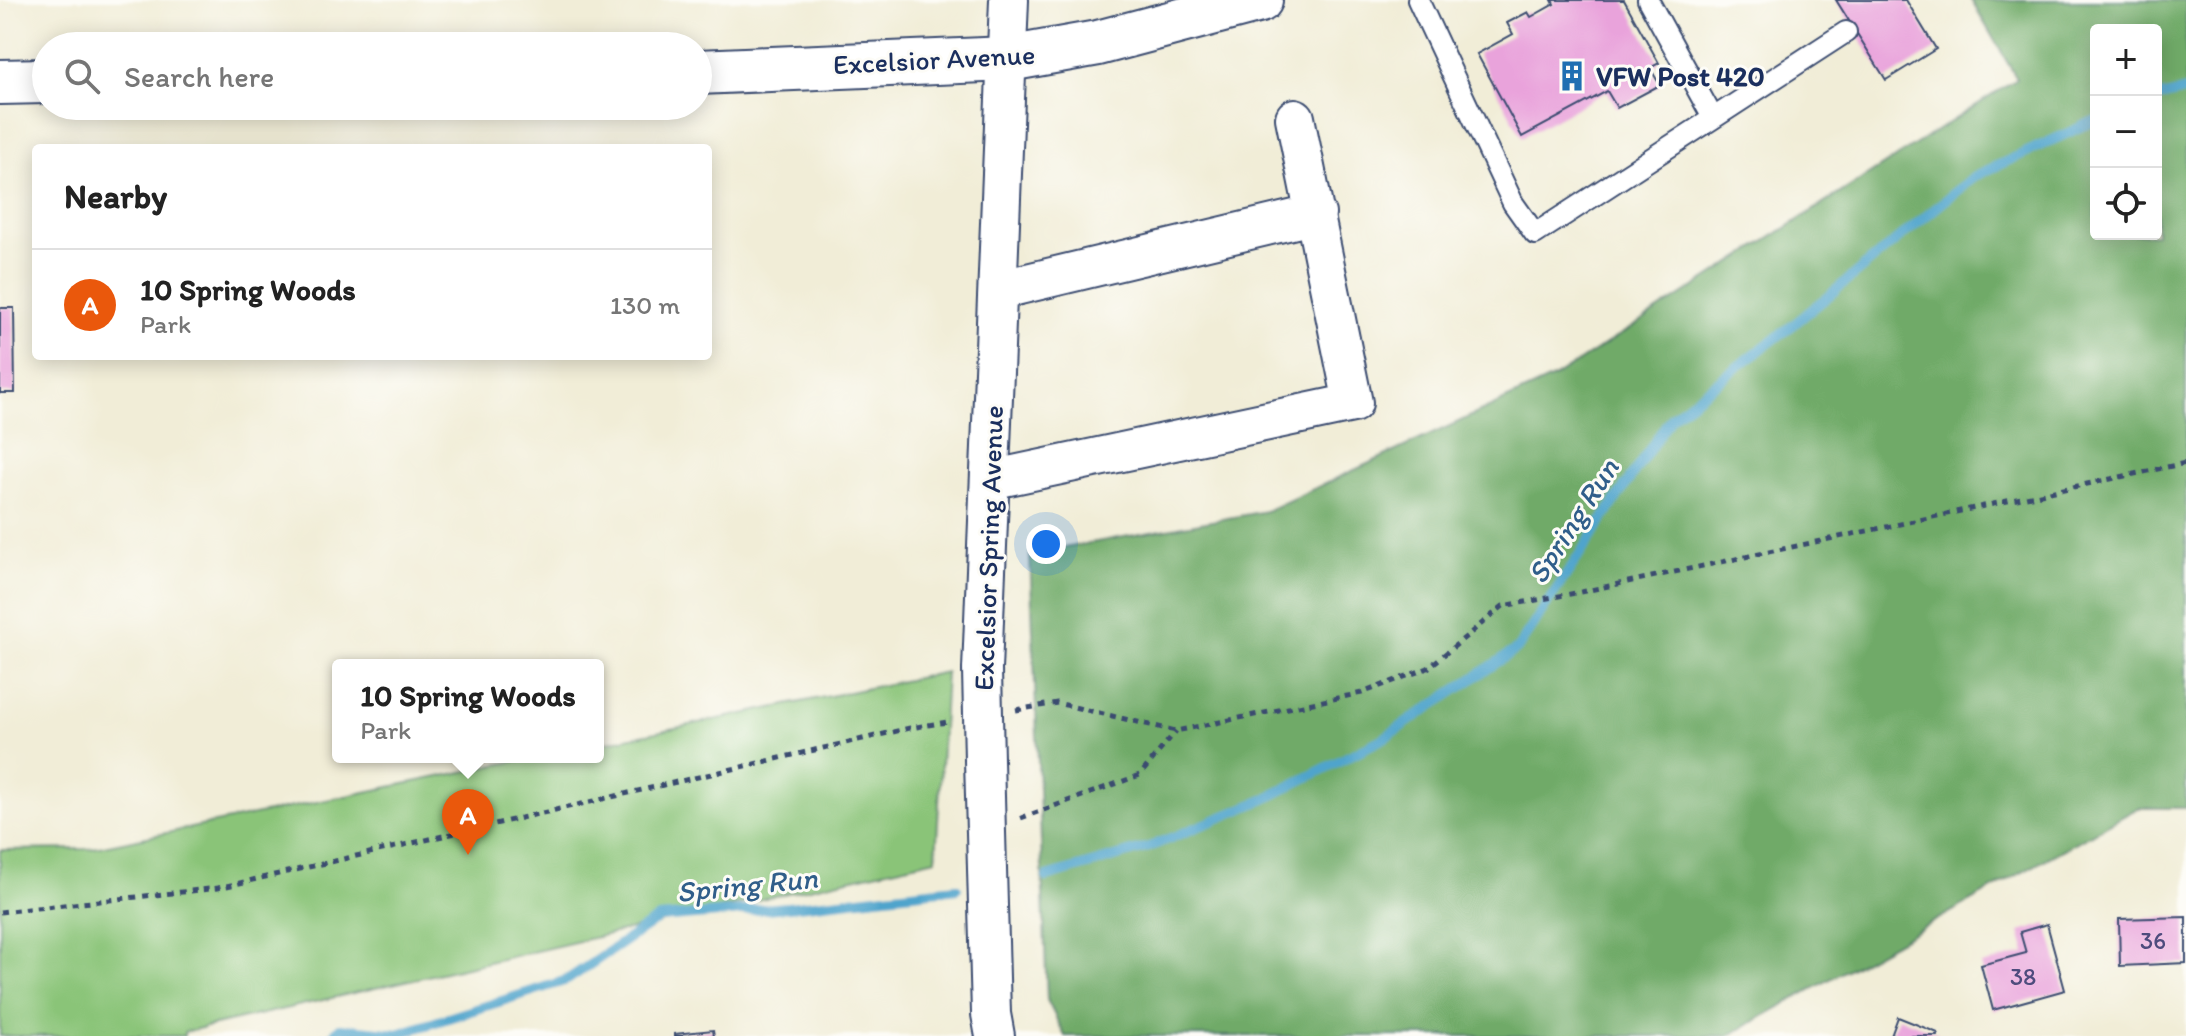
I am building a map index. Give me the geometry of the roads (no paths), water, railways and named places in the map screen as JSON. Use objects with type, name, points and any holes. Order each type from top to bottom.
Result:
[{"type":"street","name":"Excelsior Spring Avenue","points":[[995,1036],[991,1014],[982,670],[1009,0]]},
{"type":"street","name":"Excelsior Avenue","points":[[712,56],[1008,59],[1098,43],[1260,0]]},
{"type":"street","points":[[0,82],[32,81]]},
{"type":"street","points":[[990,480],[1353,403],[1295,118]]},
{"type":"street","points":[[998,290],[1316,214]]},
{"type":"lane","points":[[1418,0],[1513,203],[1535,234],[1846,32]]},
{"type":"lane","points":[[1648,0],[1713,118]]},
{"type":"waterway","name":"Spring Run","points":[[2162,97],[2186,91]]},
{"type":"waterway","name":"Spring Run","points":[[1047,877],[1149,847],[1263,800],[1384,738],[1517,649],[1671,417],[1793,325],[1975,176],[2090,123]]},
{"type":"waterway","name":"Spring Run","points":[[332,1036],[340,1028],[398,1034],[567,980],[659,918],[957,888]]},
{"type":"place","name":"VFW Post 420","points":[[1572,76]]},
{"type":"place","name":"10 Spring Woods","points":[[468,855]]}]
